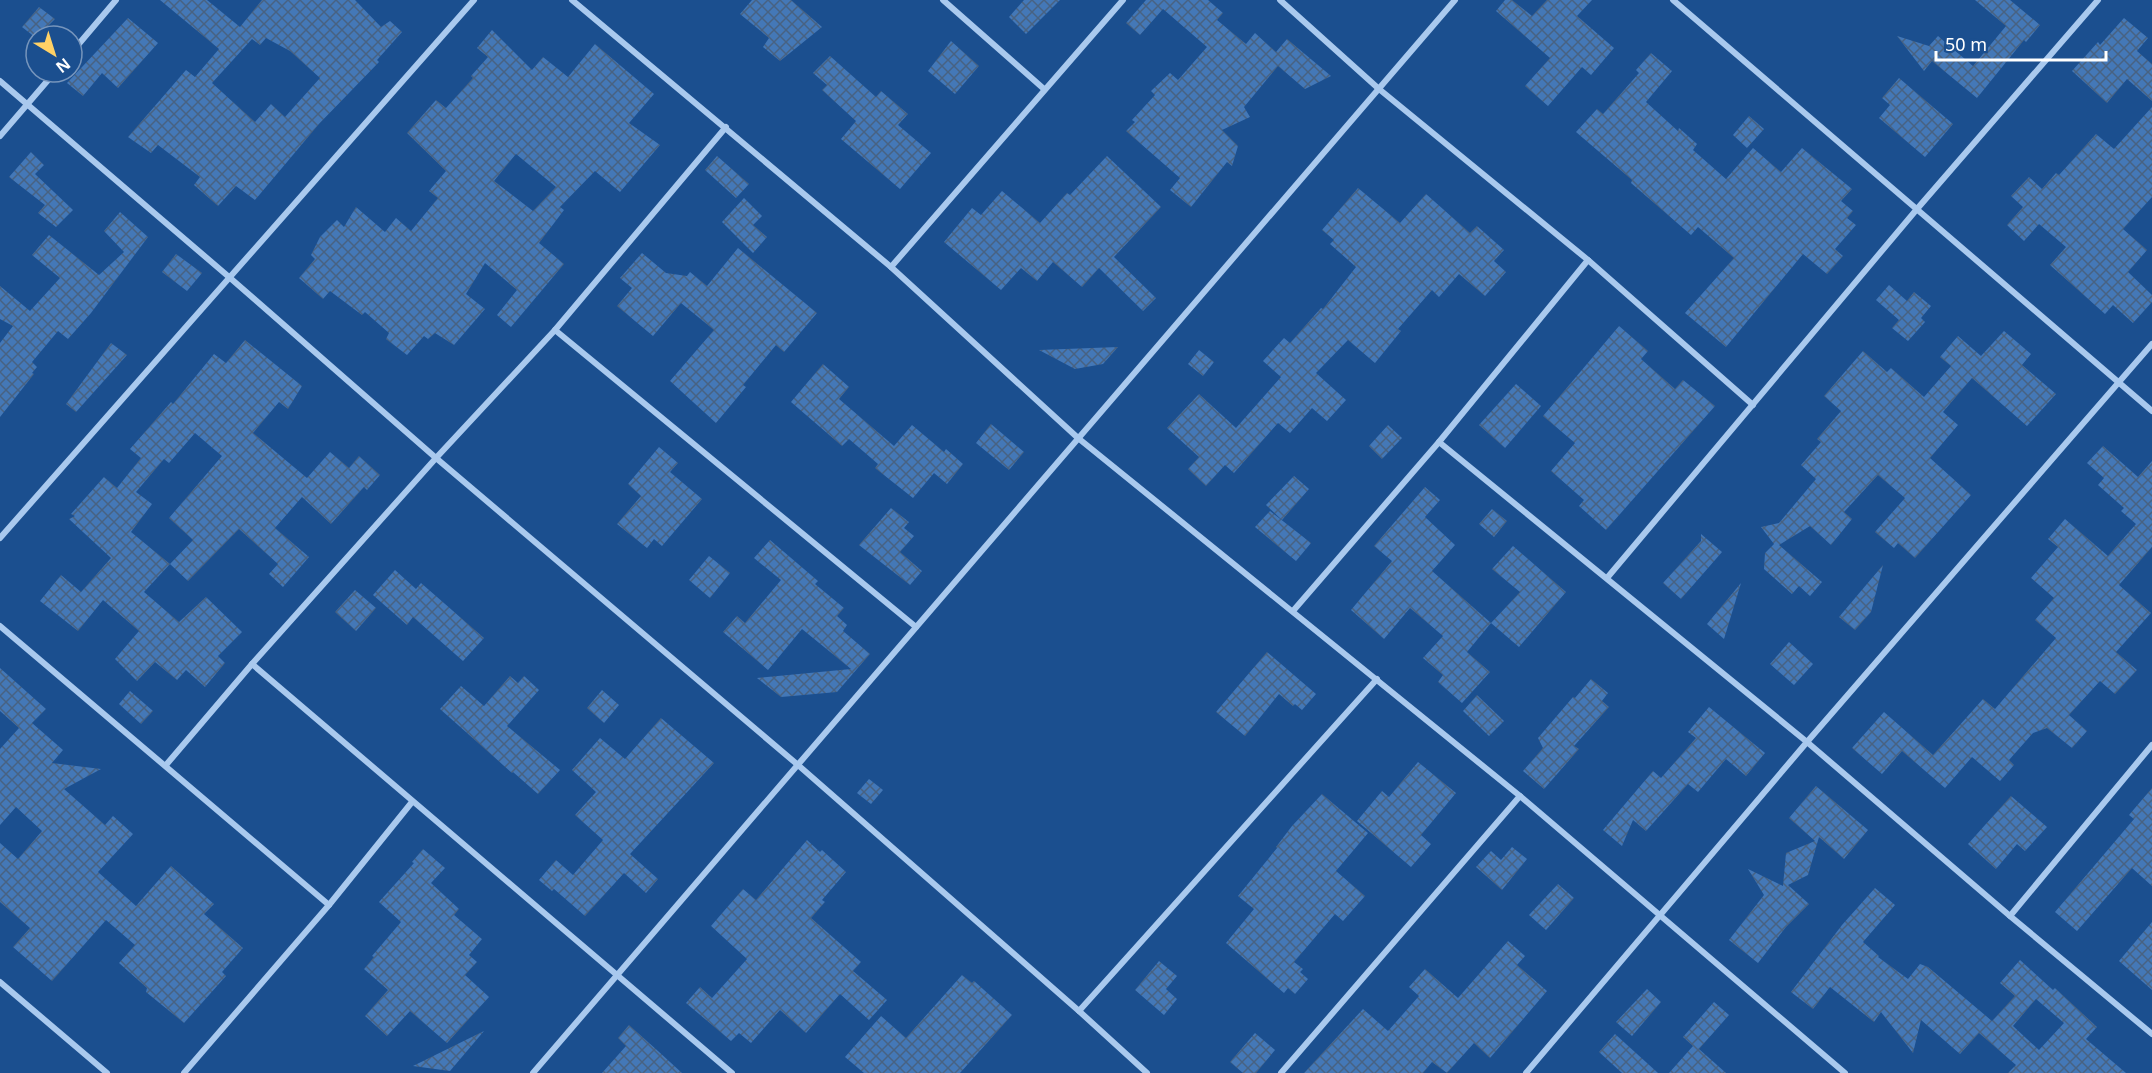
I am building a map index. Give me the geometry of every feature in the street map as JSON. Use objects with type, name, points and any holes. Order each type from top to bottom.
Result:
[{"type":"street","points":[[84,38],[116,0]]},
{"type":"street","points":[[0,538],[474,0]]},
{"type":"street","points":[[573,0],[891,267],[1078,438],[1520,796],[1845,1073]]},
{"type":"street","points":[[943,0],[1044,89]]},
{"type":"street","points":[[891,267],[1123,0]]},
{"type":"street","points":[[1280,0],[1378,89],[1588,260],[1753,405]]},
{"type":"street","points":[[533,1073],[1455,0]]},
{"type":"street","points":[[1673,0],[2152,411]]},
{"type":"street","points":[[1607,578],[1917,209],[2097,0]]},
{"type":"street","points":[[0,81],[230,277],[436,458],[798,765],[1147,1073]]},
{"type":"street","points":[[0,136],[45,84]]},
{"type":"street","points":[[166,765],[252,664],[436,458],[555,330],[726,127]]},
{"type":"street","points":[[1293,611],[1439,442],[1588,260]]},
{"type":"street","points":[[555,330],[916,627]]},
{"type":"street","points":[[1526,1073],[1807,742],[2152,344]]},
{"type":"street","points":[[1439,442],[1807,742],[2152,1034]]},
{"type":"street","points":[[0,626],[329,905]]},
{"type":"street","points":[[252,664],[732,1073]]},
{"type":"street","points":[[1079,1011],[1377,679]]},
{"type":"street","points":[[2010,916],[2152,745]]},
{"type":"street","points":[[2145,754],[2152,760]]},
{"type":"street","points":[[1281,1073],[1520,796]]},
{"type":"street","points":[[184,1073],[329,905],[412,802]]},
{"type":"street","points":[[0,982],[107,1073]]},
{"type":"building","points":[[160,0],[207,0],[240,27],[262,0],[355,0],[381,27],[390,21],[402,32],[377,60],[379,62],[319,124],[255,200],[236,186],[218,206],[194,185],[200,177],[158,145],[151,153],[128,137],[186,70],[195,77],[219,49]],"holes":[[[266,38],[290,51],[320,78],[285,117],[271,104],[255,122],[212,83],[252,39],[260,45]]]},
{"type":"building","points":[[752,0],[791,0],[822,27],[780,61],[763,47],[769,38],[740,14]]},
{"type":"building","points":[[1024,0],[1060,0],[1026,34],[1009,17]]},
{"type":"building","points":[[1146,0],[1208,0],[1223,13],[1217,20],[1246,44],[1255,33],[1276,52],[1287,39],[1331,76],[1305,89],[1278,66],[1244,107],[1250,117],[1222,130],[1238,146],[1232,166],[1227,162],[1191,207],[1170,190],[1180,178],[1126,131],[1135,122],[1132,120],[1155,95],[1151,91],[1170,73],[1178,80],[1207,47],[1163,9],[1140,35],[1126,23]]},
{"type":"building","points":[[1505,0],[1512,0],[1532,16],[1547,0],[1592,0],[1577,16],[1614,48],[1591,75],[1582,67],[1548,106],[1525,86],[1550,58],[1496,11]]},
{"type":"building","points":[[1975,0],[2010,0],[2040,25],[2026,42],[2024,40],[1977,98],[1932,61],[1924,71],[1897,36],[1929,46],[1938,36],[1973,66],[2006,26]]},
{"type":"building","points":[[39,7],[55,19],[50,24],[25,24]]},
{"type":"building","points":[[128,18],[158,43],[118,88],[102,73],[83,96],[68,84],[84,84],[84,65]]},
{"type":"building","points":[[2124,18],[2148,38],[2137,51],[2152,64],[2152,101],[2127,79],[2107,103],[2072,71]]},
{"type":"building","points":[[492,30],[532,70],[543,57],[568,77],[595,44],[654,94],[629,123],[660,145],[620,192],[595,171],[560,207],[564,210],[539,243],[564,264],[511,327],[497,315],[517,290],[485,263],[466,294],[485,309],[454,345],[435,333],[428,339],[424,336],[407,355],[386,339],[389,333],[365,312],[362,315],[330,291],[323,299],[299,278],[315,259],[311,255],[320,237],[337,220],[344,227],[356,207],[385,232],[396,218],[411,231],[438,198],[429,191],[446,171],[407,133],[436,100],[446,108],[473,78],[471,76],[488,57],[477,48]],"holes":[[[516,154],[556,187],[533,211],[494,181]]]},
{"type":"building","points":[[951,41],[979,66],[955,94],[928,71]]},
{"type":"building","points":[[1651,53],[1672,71],[1646,102],[1678,131],[1679,128],[1697,144],[1693,150],[1726,179],[1753,148],[1781,172],[1802,148],[1852,189],[1841,201],[1853,211],[1847,218],[1856,225],[1835,249],[1843,256],[1827,274],[1803,254],[1726,347],[1685,313],[1734,258],[1698,227],[1691,235],[1576,132],[1597,109],[1603,114],[1639,73],[1636,70]]},
{"type":"building","points":[[830,56],[876,97],[881,91],[908,114],[898,125],[931,153],[900,189],[841,139],[856,121],[822,90],[827,85],[813,73]]},
{"type":"building","points":[[1899,78],[1953,124],[1925,157],[1879,118],[1890,105],[1882,98]]},
{"type":"building","points":[[2152,107],[2152,197],[2123,229],[2147,250],[2128,272],[2152,295],[2152,302],[2133,323],[2113,305],[2105,314],[2050,265],[2066,247],[2039,224],[2024,241],[2007,225],[2023,207],[2011,196],[2029,177],[2042,189],[2056,173],[2059,175],[2096,134],[2114,149]]},
{"type":"building","points":[[1749,116],[1764,129],[1747,148],[1733,135]]},
{"type":"building","points":[[31,152],[44,165],[35,174],[73,210],[56,227],[38,213],[45,205],[9,177]]},
{"type":"building","points":[[717,156],[749,184],[736,198],[705,170]]},
{"type":"building","points":[[1107,156],[1161,207],[1114,257],[1156,298],[1143,311],[1099,268],[1082,287],[1053,262],[1037,281],[1021,268],[1001,290],[944,242],[972,208],[981,215],[1002,191],[1040,223],[1067,193],[1070,195]]},
{"type":"building","points":[[1358,188],[1400,223],[1426,194],[1470,233],[1477,226],[1504,250],[1494,261],[1506,272],[1485,296],[1459,274],[1439,297],[1432,290],[1398,329],[1401,331],[1375,363],[1348,340],[1316,373],[1346,400],[1327,421],[1312,408],[1290,433],[1278,423],[1234,473],[1225,465],[1206,486],[1188,469],[1199,457],[1167,428],[1199,394],[1236,428],[1281,377],[1263,361],[1284,338],[1290,343],[1321,308],[1323,309],[1356,267],[1330,244],[1334,240],[1322,230]]},
{"type":"building","points":[[744,198],[762,216],[753,225],[767,237],[753,253],[722,222]]},
{"type":"building","points":[[120,212],[148,237],[91,313],[68,339],[58,331],[32,362],[37,367],[32,373],[34,374],[0,417],[0,343],[13,326],[0,319],[0,286],[30,311],[60,278],[32,255],[49,235],[99,275],[124,252],[104,231]]},
{"type":"building","points":[[738,248],[817,313],[784,352],[776,345],[743,385],[746,387],[716,423],[670,381],[714,330],[681,303],[653,336],[617,306],[632,288],[620,278],[642,253],[666,273],[687,276],[690,272],[707,286]]},
{"type":"building","points":[[176,254],[202,273],[187,291],[162,272]]},
{"type":"building","points":[[1889,285],[1907,301],[1914,292],[1931,306],[1921,318],[1925,322],[1908,341],[1892,328],[1899,320],[1876,300]]},
{"type":"building","points":[[1619,326],[1648,351],[1641,359],[1675,389],[1683,380],[1715,406],[1606,530],[1579,506],[1584,500],[1551,471],[1575,443],[1543,416]]},
{"type":"building","points":[[2004,331],[2031,354],[2022,365],[2056,394],[2027,426],[1972,378],[1943,412],[1958,425],[1930,458],[1971,495],[1915,558],[1898,543],[1894,548],[1875,532],[1905,498],[1878,475],[1844,512],[1852,519],[1831,545],[1810,526],[1779,545],[1822,582],[1810,596],[1799,586],[1792,594],[1764,569],[1765,553],[1774,544],[1761,527],[1779,523],[1816,479],[1801,465],[1821,442],[1817,439],[1841,411],[1824,396],[1863,351],[1887,372],[1891,368],[1924,397],[1951,366],[1940,357],[1958,336],[1981,356]]},
{"type":"building","points":[[245,340],[302,386],[288,409],[279,402],[253,433],[307,478],[330,452],[349,468],[359,456],[380,475],[367,490],[364,487],[331,524],[302,497],[275,528],[309,557],[283,587],[269,574],[278,564],[239,529],[188,581],[170,564],[144,592],[179,622],[206,597],[242,632],[218,656],[225,663],[205,687],[186,670],[177,680],[155,662],[137,681],[115,659],[139,631],[103,600],[78,631],[40,601],[61,575],[81,592],[111,558],[69,519],[75,516],[71,514],[104,477],[117,488],[141,458],[130,449],[171,402],[173,404],[214,354],[226,363]],"holes":[[[195,433],[222,456],[169,518],[193,540],[170,564],[131,532],[152,504],[136,492],[164,459],[169,463]]]},
{"type":"building","points":[[111,343],[127,355],[76,412],[66,404]]},
{"type":"building","points":[[1118,347],[1103,364],[1075,369],[1039,350]]},
{"type":"building","points":[[1199,350],[1214,362],[1203,376],[1188,364]]},
{"type":"building","points":[[823,364],[849,387],[839,399],[894,446],[912,425],[944,452],[946,449],[963,464],[947,484],[934,473],[913,498],[875,468],[878,464],[849,439],[842,446],[791,402]]},
{"type":"building","points":[[1516,384],[1541,406],[1505,448],[1479,425]]},
{"type":"building","points":[[991,424],[1024,452],[1009,470],[976,443]]},
{"type":"building","points":[[1388,425],[1402,438],[1382,459],[1369,446]]},
{"type":"building","points":[[2103,446],[2138,477],[2152,461],[2152,547],[2119,585],[2151,613],[2116,652],[2137,670],[2115,694],[2100,681],[2069,715],[2087,731],[2072,748],[2047,728],[2033,733],[2009,760],[2014,765],[2000,781],[1972,757],[1945,788],[1902,751],[1882,774],[1852,748],[1884,712],[1933,755],[1983,699],[1995,709],[2056,638],[2035,620],[2054,598],[2031,578],[2058,547],[2048,539],[2065,519],[2108,556],[2136,524],[2121,511],[2124,508],[2098,485],[2104,478],[2087,463]]},
{"type":"building","points":[[659,447],[678,463],[670,472],[702,499],[662,546],[654,539],[647,548],[617,524],[641,496],[628,484]]},
{"type":"building","points":[[1294,476],[1309,489],[1282,520],[1266,505]]},
{"type":"building","points":[[1425,487],[1440,500],[1425,517],[1455,545],[1432,571],[1491,623],[1467,652],[1490,672],[1462,703],[1438,682],[1443,675],[1423,658],[1443,636],[1410,608],[1384,639],[1351,610],[1392,561],[1374,546]]},
{"type":"building","points":[[891,508],[909,522],[904,528],[914,536],[900,552],[922,571],[910,585],[859,545]]},
{"type":"building","points":[[1492,509],[1507,521],[1494,537],[1479,524]]},
{"type":"building","points":[[1270,511],[1311,543],[1296,561],[1255,527]]},
{"type":"building","points":[[1701,534],[1722,552],[1681,599],[1663,583],[1701,541]]},
{"type":"building","points":[[770,540],[818,581],[815,584],[844,608],[837,616],[847,625],[843,631],[870,654],[837,692],[781,697],[757,678],[851,669],[802,629],[768,670],[723,632],[737,616],[745,623],[781,580],[754,558]]},
{"type":"building","points":[[1513,546],[1566,592],[1519,647],[1491,623],[1520,592],[1492,569]]},
{"type":"building","points":[[709,556],[730,573],[710,598],[689,580]]},
{"type":"building","points":[[1883,565],[1871,612],[1855,630],[1839,617]]},
{"type":"building","points":[[395,570],[416,589],[421,583],[484,638],[463,661],[413,617],[407,625],[373,595]]},
{"type":"building","points":[[1741,583],[1724,639],[1707,624]]},
{"type":"building","points":[[355,590],[376,608],[356,631],[335,612]]},
{"type":"building","points":[[1789,642],[1813,664],[1794,685],[1770,664]]},
{"type":"building","points":[[1267,652],[1316,694],[1302,710],[1295,704],[1293,706],[1279,694],[1245,736],[1216,712]]},
{"type":"building","points":[[0,668],[46,709],[32,723],[63,750],[52,763],[101,769],[64,789],[105,825],[113,816],[133,834],[98,872],[136,906],[171,866],[214,904],[204,914],[243,948],[222,972],[226,976],[184,1023],[146,992],[147,988],[119,963],[135,945],[106,920],[52,981],[13,947],[30,928],[0,902],[0,843],[18,859],[42,831],[16,807],[0,825],[0,749],[19,728],[0,711]]},
{"type":"building","points":[[510,676],[518,683],[524,676],[539,690],[507,726],[560,770],[538,794],[440,709],[461,686],[484,706]]},
{"type":"building","points":[[1591,679],[1608,693],[1602,701],[1609,707],[1574,746],[1579,749],[1544,789],[1523,771],[1543,748],[1538,738]]},
{"type":"building","points":[[602,690],[619,705],[604,723],[587,708]]},
{"type":"building","points":[[130,691],[153,711],[141,724],[119,704]]},
{"type":"building","points":[[1477,695],[1504,721],[1489,736],[1463,711]]},
{"type":"building","points":[[1709,707],[1765,753],[1746,776],[1726,759],[1698,792],[1688,784],[1646,831],[1633,820],[1622,846],[1603,830],[1653,771],[1661,778],[1696,738],[1688,732]]},
{"type":"building","points":[[661,718],[714,763],[630,854],[658,879],[646,893],[624,873],[585,916],[554,889],[552,891],[539,880],[556,860],[573,875],[603,840],[575,815],[596,792],[572,770],[600,738],[625,759]]},
{"type":"building","points":[[1418,762],[1456,793],[1421,835],[1431,844],[1411,867],[1357,821],[1382,791],[1389,797]]},
{"type":"building","points":[[869,779],[883,790],[871,804],[857,793]]},
{"type":"building","points":[[1816,786],[1868,830],[1844,859],[1819,837],[1808,875],[1788,885],[1809,904],[1786,927],[1758,963],[1729,940],[1764,895],[1748,869],[1783,886],[1786,853],[1815,841],[1789,818]]},
{"type":"building","points":[[2152,788],[2152,886],[2132,868],[2077,931],[2055,912],[2134,819],[2129,815]]},
{"type":"building","points":[[1322,794],[1368,833],[1336,871],[1365,896],[1343,921],[1335,914],[1294,962],[1303,969],[1300,972],[1308,979],[1295,994],[1288,988],[1284,993],[1226,943],[1254,909],[1238,896],[1292,826]]},
{"type":"building","points":[[2011,796],[2047,827],[2025,851],[2017,844],[1996,869],[1968,844]]},
{"type":"building","points":[[807,840],[846,872],[822,900],[825,902],[811,918],[861,962],[853,971],[887,1000],[869,1020],[840,994],[806,1033],[780,1010],[751,1043],[739,1033],[731,1041],[686,1003],[700,987],[712,998],[747,959],[711,926],[743,889],[756,900]]},
{"type":"building","points":[[1512,847],[1527,859],[1502,890],[1476,867],[1491,851],[1501,860]]},
{"type":"building","points":[[423,849],[445,868],[431,883],[459,909],[454,915],[482,939],[469,955],[477,962],[465,975],[489,997],[447,1043],[410,1011],[387,1036],[365,1016],[388,990],[364,969],[401,922],[379,902],[414,863],[412,862]]},
{"type":"building","points":[[1558,884],[1574,898],[1546,930],[1529,915]]},
{"type":"building","points":[[1875,888],[1895,905],[1863,942],[1878,957],[1908,979],[1920,964],[1928,967],[1992,1021],[2015,996],[2000,983],[2020,960],[2053,990],[2055,988],[2097,1027],[2086,1039],[2126,1073],[2008,1073],[2016,1065],[1979,1033],[1960,1054],[1921,1020],[1913,1053],[1881,1012],[1874,1022],[1830,987],[1813,1009],[1791,992],[1842,925]],"holes":[[[2036,999],[2064,1023],[2039,1050],[2013,1026]]]},
{"type":"building","points":[[2152,922],[2152,990],[2119,961]]},
{"type":"building","points":[[1508,941],[1525,956],[1517,965],[1547,991],[1490,1058],[1474,1043],[1447,1073],[1432,1062],[1423,1073],[1304,1073],[1363,1009],[1388,1031],[1419,996],[1409,987],[1425,969],[1458,998]]},
{"type":"building","points":[[1159,961],[1177,976],[1166,989],[1177,999],[1164,1015],[1135,990]]},
{"type":"building","points":[[962,975],[972,983],[974,981],[1012,1015],[960,1073],[864,1073],[845,1057],[881,1016],[906,1038]]},
{"type":"building","points":[[1647,989],[1661,1002],[1632,1036],[1616,1022]]},
{"type":"building","points":[[1714,1002],[1729,1015],[1699,1049],[1726,1073],[1669,1073],[1693,1046],[1683,1037]]},
{"type":"building","points":[[629,1025],[682,1073],[602,1073],[626,1046],[618,1038]]},
{"type":"building","points":[[484,1031],[450,1071],[413,1066]]},
{"type":"building","points":[[1255,1033],[1275,1050],[1256,1073],[1243,1073],[1230,1062]]},
{"type":"building","points":[[1615,1034],[1658,1073],[1622,1073],[1599,1052]]}]
